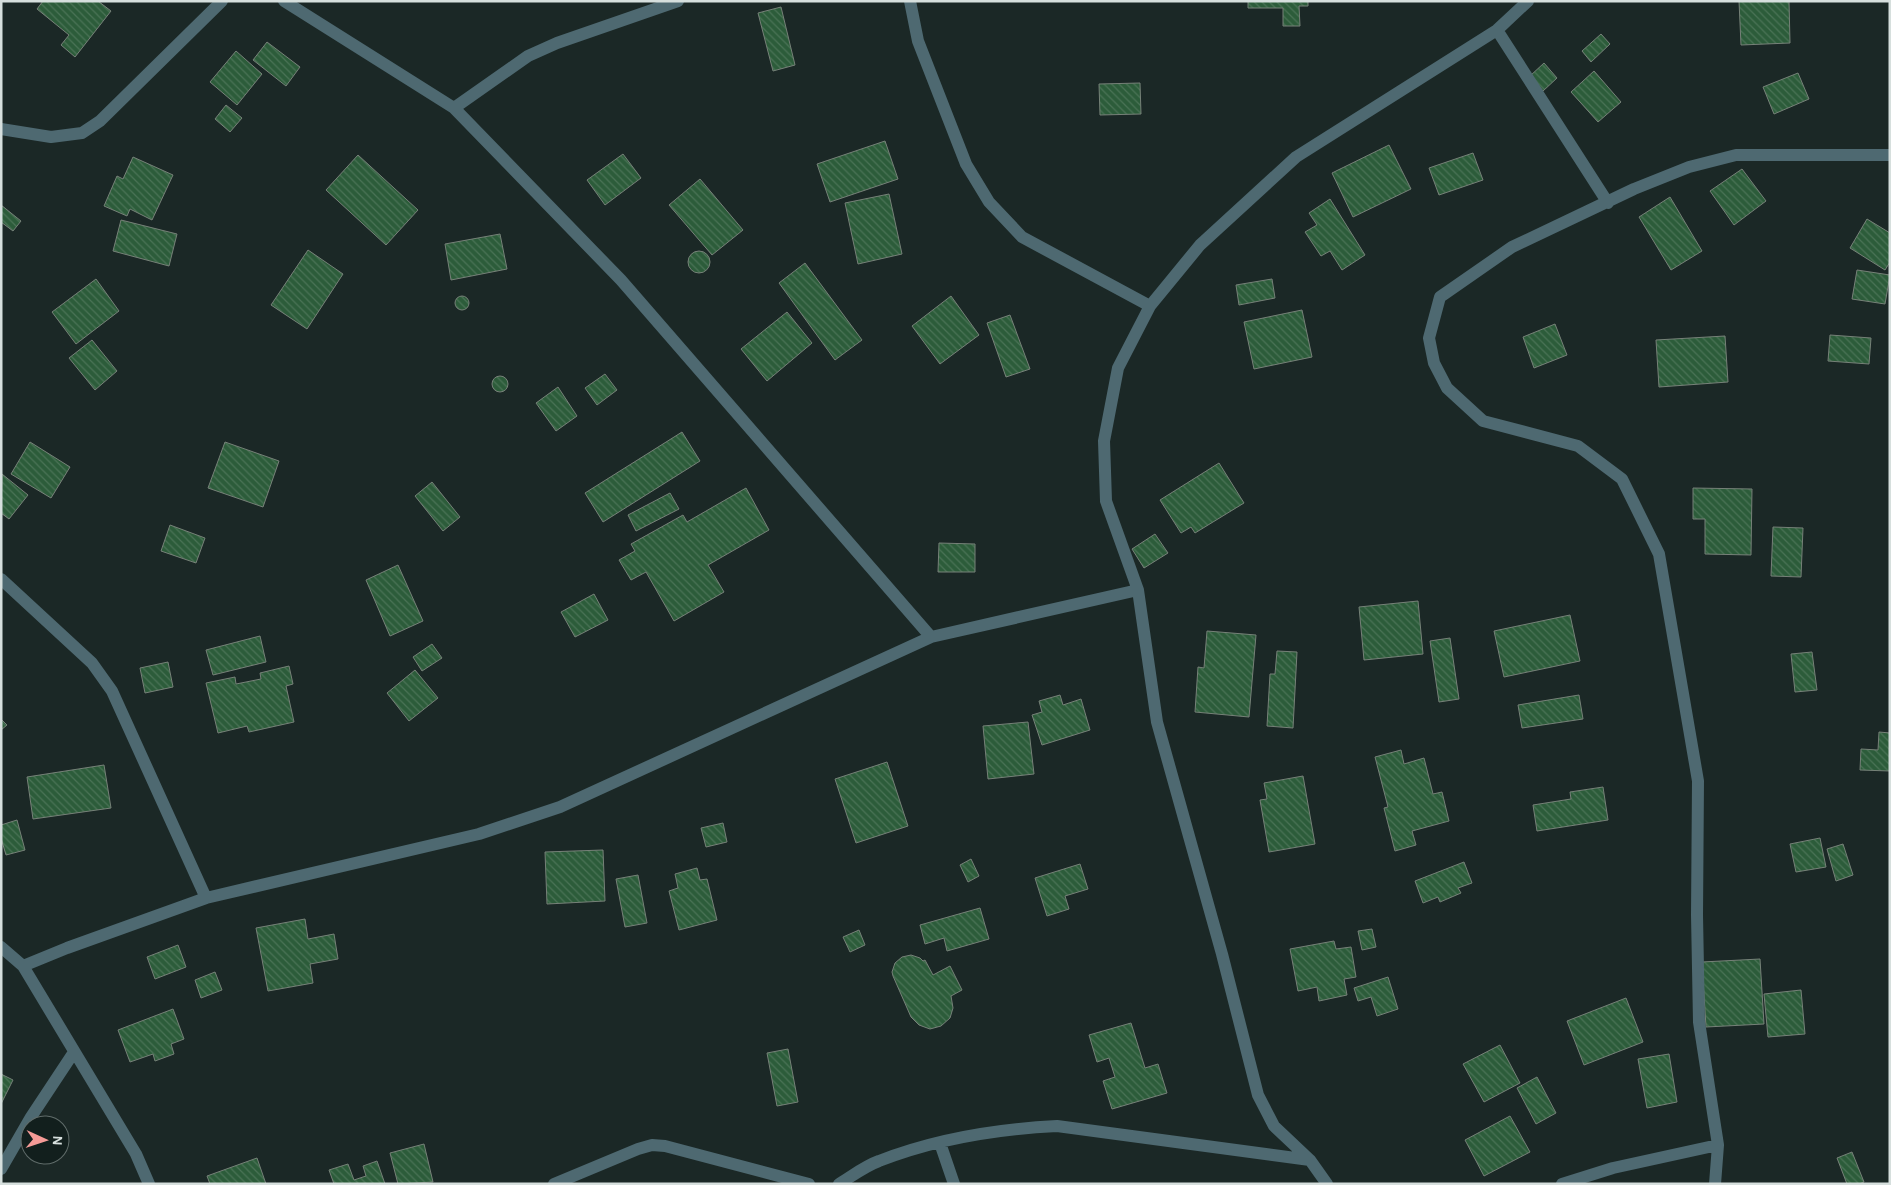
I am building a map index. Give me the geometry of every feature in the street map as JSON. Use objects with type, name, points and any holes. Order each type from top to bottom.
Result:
[{"type":"street","points":[[1,129],[51,137],[82,133],[100,121],[222,1]]},
{"type":"street","points":[[284,1],[454,108],[621,280],[931,637]]},
{"type":"street","points":[[454,108],[528,56],[557,43],[678,1]]},
{"type":"street","points":[[910,1],[918,41],[966,164],[989,202],[1022,237],[1150,306]]},
{"type":"street","points":[[1327,1184],[1310,1160],[1274,1126],[1258,1095],[1219,945],[1157,722],[1138,590],[1106,501],[1104,440],[1118,368],[1150,306],[1200,245],[1296,156],[1497,30],[1528,1]]},
{"type":"street","points":[[1497,30],[1608,203]]},
{"type":"street","points":[[1715,1184],[1718,1146],[1699,1022],[1696,915],[1698,781],[1660,554],[1622,479],[1578,446],[1483,421],[1447,388],[1434,363],[1429,338],[1440,297],[1512,247],[1634,189],[1688,167],[1736,155],[1890,155]]},
{"type":"street","points":[[1,579],[92,663],[112,691],[206,898]]},
{"type":"street","points":[[24,966],[67,948],[206,898],[479,834],[560,807],[931,637],[1138,590]]},
{"type":"street","points":[[1,946],[24,966],[136,1154],[149,1184]]},
{"type":"street","points":[[1,1169],[31,1117],[74,1052]]},
{"type":"street","points":[[838,1184],[877,1162],[916,1148],[979,1134],[1029,1127],[1057,1126],[1310,1160]]},
{"type":"street","points":[[940,1142],[954,1184]]},
{"type":"street","points":[[554,1184],[652,1145],[666,1146],[809,1184]]},
{"type":"street","points":[[1562,1184],[1613,1168],[1718,1146]]},
{"type":"building","points":[[43,1],[98,1],[111,11],[75,57],[61,45],[69,35],[37,9]]},
{"type":"building","points":[[1248,1],[1308,1],[1308,6],[1299,6],[1300,26],[1283,26],[1283,8],[1248,8]]},
{"type":"building","points":[[1739,1],[1789,1],[1790,43],[1741,45]]},
{"type":"building","points":[[781,7],[795,65],[773,71],[758,13]]},
{"type":"building","points":[[1601,34],[1610,44],[1591,62],[1582,51]]},
{"type":"building","points":[[267,42],[300,67],[286,86],[253,60]]},
{"type":"building","points":[[236,51],[262,74],[237,105],[210,82]]},
{"type":"building","points":[[1544,63],[1557,78],[1543,91],[1530,76]]},
{"type":"building","points":[[1594,71],[1621,102],[1598,122],[1571,92]]},
{"type":"building","points":[[1798,73],[1809,99],[1774,114],[1763,87]]},
{"type":"building","points":[[1140,83],[1141,114],[1100,115],[1099,84]]},
{"type":"building","points":[[226,105],[242,118],[230,132],[215,119]]},
{"type":"building","points":[[885,141],[898,179],[830,202],[817,164]]},
{"type":"building","points":[[1389,145],[1411,189],[1353,217],[1332,173]]},
{"type":"building","points":[[1473,153],[1483,180],[1439,195],[1429,168]]},
{"type":"building","points":[[623,154],[641,178],[605,205],[587,180]]},
{"type":"building","points":[[358,155],[418,210],[386,245],[326,190]]},
{"type":"building","points":[[133,157],[173,175],[152,220],[130,209],[127,216],[104,206],[117,176],[123,179]]},
{"type":"building","points":[[1742,169],[1766,201],[1734,225],[1710,191]]},
{"type":"building","points":[[700,179],[743,230],[712,255],[669,205]]},
{"type":"building","points":[[889,194],[902,254],[858,264],[845,203]]},
{"type":"building","points":[[1670,197],[1702,251],[1671,270],[1639,217]]},
{"type":"building","points":[[1330,199],[1365,255],[1342,270],[1330,251],[1321,256],[1305,232],[1317,225],[1309,213]]},
{"type":"building","points":[[1,205],[21,221],[13,231],[1,222]]},
{"type":"building","points":[[1867,219],[1890,233],[1890,262],[1885,270],[1850,248]]},
{"type":"building","points":[[121,220],[177,234],[169,266],[113,251]]},
{"type":"building","points":[[500,234],[507,269],[451,280],[445,244]]},
{"type":"building","points":[[308,250],[343,274],[307,329],[271,305]]},
{"type":"building","points":[[699,251],[707,254],[710,262],[707,270],[699,273],[691,270],[688,262],[691,254]]},
{"type":"building","points":[[805,263],[862,340],[835,360],[779,283]]},
{"type":"building","points":[[1857,270],[1890,275],[1885,304],[1852,299]]},
{"type":"building","points":[[96,279],[119,311],[76,344],[52,312]]},
{"type":"building","points":[[1272,279],[1275,298],[1239,305],[1236,285]]},
{"type":"building","points":[[459,296],[465,296],[469,303],[465,310],[459,310],[455,306],[455,300]]},
{"type":"building","points":[[951,296],[979,335],[940,364],[912,326]]},
{"type":"building","points":[[1302,310],[1312,357],[1254,369],[1244,322]]},
{"type":"building","points":[[787,312],[812,343],[767,381],[741,349]]},
{"type":"building","points":[[1010,315],[1030,369],[1006,377],[987,323]]},
{"type":"building","points":[[1555,324],[1567,355],[1534,368],[1523,337]]},
{"type":"building","points":[[1830,335],[1871,338],[1869,364],[1828,361]]},
{"type":"building","points":[[1725,336],[1728,382],[1659,387],[1656,340]]},
{"type":"building","points":[[92,340],[117,371],[95,390],[69,358]]},
{"type":"building","points":[[605,374],[617,390],[597,405],[585,388]]},
{"type":"building","points":[[500,376],[508,384],[500,392],[492,384]]},
{"type":"building","points":[[558,387],[577,416],[556,431],[536,403]]},
{"type":"building","points":[[682,432],[700,461],[603,522],[585,493]]},
{"type":"building","points":[[30,442],[70,467],[51,498],[11,474]]},
{"type":"building","points":[[225,442],[279,461],[263,507],[208,488]]},
{"type":"building","points":[[1219,463],[1244,503],[1195,533],[1191,527],[1181,533],[1160,500]]},
{"type":"building","points":[[2,474],[28,495],[9,519],[1,513]]},
{"type":"building","points":[[432,482],[460,517],[443,531],[415,496]]},
{"type":"building","points":[[746,488],[769,530],[708,565],[724,592],[674,621],[646,572],[631,580],[619,560],[635,551],[631,544],[683,515],[687,522]]},
{"type":"building","points":[[1693,488],[1752,489],[1751,555],[1705,554],[1705,519],[1693,519]]},
{"type":"building","points":[[670,493],[679,509],[636,531],[628,515]]},
{"type":"building","points":[[170,525],[205,538],[196,563],[161,551]]},
{"type":"building","points":[[1773,527],[1803,528],[1801,577],[1771,576]]},
{"type":"building","points":[[1155,534],[1168,553],[1144,568],[1132,549]]},
{"type":"building","points":[[939,543],[975,544],[975,572],[938,572]]},
{"type":"building","points":[[398,565],[423,621],[390,636],[366,580]]},
{"type":"building","points":[[594,594],[608,620],[575,637],[561,612]]},
{"type":"building","points":[[1418,601],[1423,654],[1364,660],[1359,607]]},
{"type":"building","points":[[1570,615],[1580,661],[1504,677],[1494,631]]},
{"type":"building","points":[[1207,631],[1256,635],[1249,717],[1195,712],[1198,667],[1204,668]]},
{"type":"building","points":[[260,636],[266,662],[213,675],[206,650]]},
{"type":"building","points":[[1450,638],[1459,699],[1439,702],[1430,641]]},
{"type":"building","points":[[432,644],[442,658],[422,671],[413,657]]},
{"type":"building","points":[[1277,651],[1297,652],[1293,728],[1267,726],[1270,674],[1275,674]]},
{"type":"building","points":[[1812,652],[1817,690],[1795,692],[1791,654]]},
{"type":"building","points":[[168,662],[173,687],[145,693],[140,668]]},
{"type":"building","points":[[289,666],[293,684],[286,686],[294,722],[249,732],[247,726],[218,733],[206,683],[235,677],[236,684],[261,679],[260,673]]},
{"type":"building","points":[[415,670],[438,698],[409,721],[387,693]]},
{"type":"building","points":[[1060,695],[1063,705],[1081,699],[1090,730],[1042,745],[1032,715],[1042,712],[1039,701]]},
{"type":"building","points":[[1579,695],[1583,719],[1522,728],[1518,705]]},
{"type":"building","points":[[1,719],[7,725],[1,730]]},
{"type":"building","points":[[1028,722],[1034,774],[988,779],[983,726]]},
{"type":"building","points":[[1879,732],[1890,733],[1890,771],[1860,770],[1861,749],[1878,750]]},
{"type":"building","points":[[1401,750],[1404,764],[1424,758],[1433,794],[1442,792],[1449,821],[1412,831],[1416,845],[1395,851],[1384,808],[1388,807],[1375,757]]},
{"type":"building","points":[[887,762],[908,826],[856,843],[835,779]]},
{"type":"building","points":[[104,765],[111,808],[33,819],[27,777]]},
{"type":"building","points":[[1303,776],[1315,844],[1269,852],[1260,800],[1267,799],[1264,783]]},
{"type":"building","points":[[1603,787],[1608,820],[1537,831],[1533,805],[1571,799],[1570,792]]},
{"type":"building","points":[[17,820],[25,850],[6,855],[1,838],[1,825]]},
{"type":"building","points":[[723,823],[727,842],[706,847],[701,828]]},
{"type":"building","points":[[1820,838],[1826,867],[1796,872],[1790,844]]},
{"type":"building","points":[[1843,844],[1853,875],[1836,881],[1827,849]]},
{"type":"building","points":[[603,850],[605,901],[547,904],[545,852]]},
{"type":"building","points":[[971,859],[979,876],[968,882],[960,865]]},
{"type":"building","points":[[1464,862],[1472,883],[1458,888],[1461,893],[1440,902],[1438,897],[1423,903],[1415,881]]},
{"type":"building","points":[[1080,864],[1088,889],[1065,896],[1069,909],[1047,916],[1035,878]]},
{"type":"building","points":[[697,868],[700,880],[707,879],[717,920],[679,930],[669,891],[678,888],[675,874]]},
{"type":"building","points":[[638,875],[647,923],[625,927],[616,879]]},
{"type":"building","points":[[980,908],[989,939],[947,951],[944,938],[925,944],[920,925]]},
{"type":"building","points":[[305,919],[308,939],[334,934],[338,959],[310,964],[313,983],[268,991],[256,928]]},
{"type":"building","points":[[1372,929],[1376,947],[1362,950],[1358,931]]},
{"type":"building","points":[[859,930],[865,945],[850,952],[843,937]]},
{"type":"building","points":[[1334,941],[1336,949],[1351,947],[1356,977],[1344,979],[1347,995],[1319,1001],[1317,987],[1298,991],[1290,949]]},
{"type":"building","points":[[178,945],[186,967],[155,979],[147,957]]},
{"type":"building","points":[[911,955],[923,961],[925,960],[933,975],[950,966],[962,990],[951,996],[953,1008],[950,1018],[941,1026],[930,1029],[919,1025],[911,1017],[893,976],[892,972],[895,963],[902,957]]},
{"type":"building","points":[[1760,959],[1764,1024],[1706,1027],[1702,962]]},
{"type":"building","points":[[215,972],[222,990],[201,998],[195,980]]},
{"type":"building","points":[[1388,977],[1398,1009],[1377,1016],[1371,997],[1358,1001],[1354,988]]},
{"type":"building","points":[[1801,990],[1805,1034],[1768,1037],[1764,994]]},
{"type":"building","points":[[1626,998],[1643,1042],[1584,1065],[1567,1021]]},
{"type":"building","points":[[173,1009],[184,1039],[171,1044],[174,1054],[155,1061],[153,1054],[130,1062],[118,1030]]},
{"type":"building","points":[[1131,1023],[1145,1068],[1158,1064],[1167,1093],[1112,1109],[1103,1081],[1115,1077],[1109,1058],[1097,1062],[1089,1035]]},
{"type":"building","points":[[1500,1045],[1520,1083],[1484,1102],[1463,1064]]},
{"type":"building","points":[[788,1049],[798,1102],[777,1106],[767,1053]]},
{"type":"building","points":[[1669,1054],[1677,1102],[1647,1108],[1638,1059]]},
{"type":"building","points":[[1,1074],[13,1080],[1,1104]]},
{"type":"building","points":[[1537,1077],[1556,1113],[1536,1124],[1517,1088]]},
{"type":"building","points":[[1510,1116],[1530,1152],[1484,1176],[1465,1140]]},
{"type":"building","points":[[424,1144],[433,1182],[398,1184],[390,1153]]},
{"type":"building","points":[[1852,1152],[1864,1182],[1859,1184],[1847,1184],[1837,1158]]},
{"type":"building","points":[[257,1158],[266,1184],[210,1184],[207,1176]]},
{"type":"building","points":[[377,1161],[385,1184],[334,1184],[329,1170],[348,1164],[354,1180],[366,1176],[363,1166]]}]
